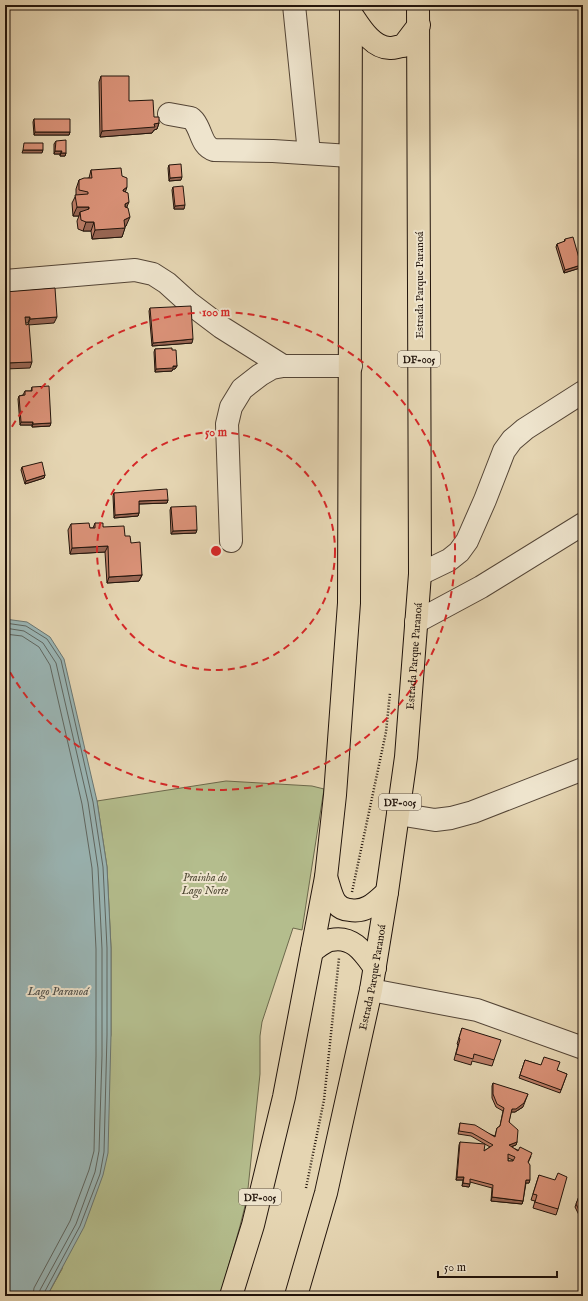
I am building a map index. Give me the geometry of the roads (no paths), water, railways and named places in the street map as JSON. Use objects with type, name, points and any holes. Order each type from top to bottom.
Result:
[{"type":"main road","points":[[352,10],[364,34],[376,44],[389,48],[403,46],[418,15]]},
{"type":"main road","name":"DF-005","points":[[231,1296],[253,1225],[284,1097],[326,877],[335,794],[349,602],[351,366],[350,156],[352,10]]},
{"type":"main road","name":"Estrada Parque Paranoá","points":[[296,1296],[326,1193],[371,990],[387,892],[406,757],[420,574],[418,15]]},
{"type":"main road","points":[[326,877],[335,902],[341,908],[348,910],[364,910],[375,904],[387,892]]},
{"type":"main road","points":[[312,951],[330,940],[349,940],[362,949],[375,968]]},
{"type":"street","points":[[294,5],[309,153]]},
{"type":"street","points":[[170,114],[191,118],[194,121],[205,145],[214,150],[273,151],[350,156]]},
{"type":"street","points":[[5,281],[135,270],[153,274],[221,327],[284,366]]},
{"type":"street","points":[[231,541],[227,424],[231,407],[242,389],[272,368],[284,366],[351,366]]},
{"type":"street","points":[[420,574],[449,560],[459,552],[467,541],[504,451],[512,440],[525,429],[583,392]]},
{"type":"street","points":[[416,622],[481,587],[583,524]]},
{"type":"street","points":[[398,814],[435,820],[451,818],[473,812],[583,769]]},
{"type":"street","points":[[371,990],[477,1010],[583,1048]]},
{"type":"water","name":"Lago Paranoá","points":[[5,619],[27,622],[50,637],[64,659],[97,801],[107,867],[111,948],[111,1035],[108,1153],[103,1175],[84,1227],[47,1296],[5,1296]]},
{"type":"park label","name":"Prainha do Lago Norte","points":[[205,883]]}]
